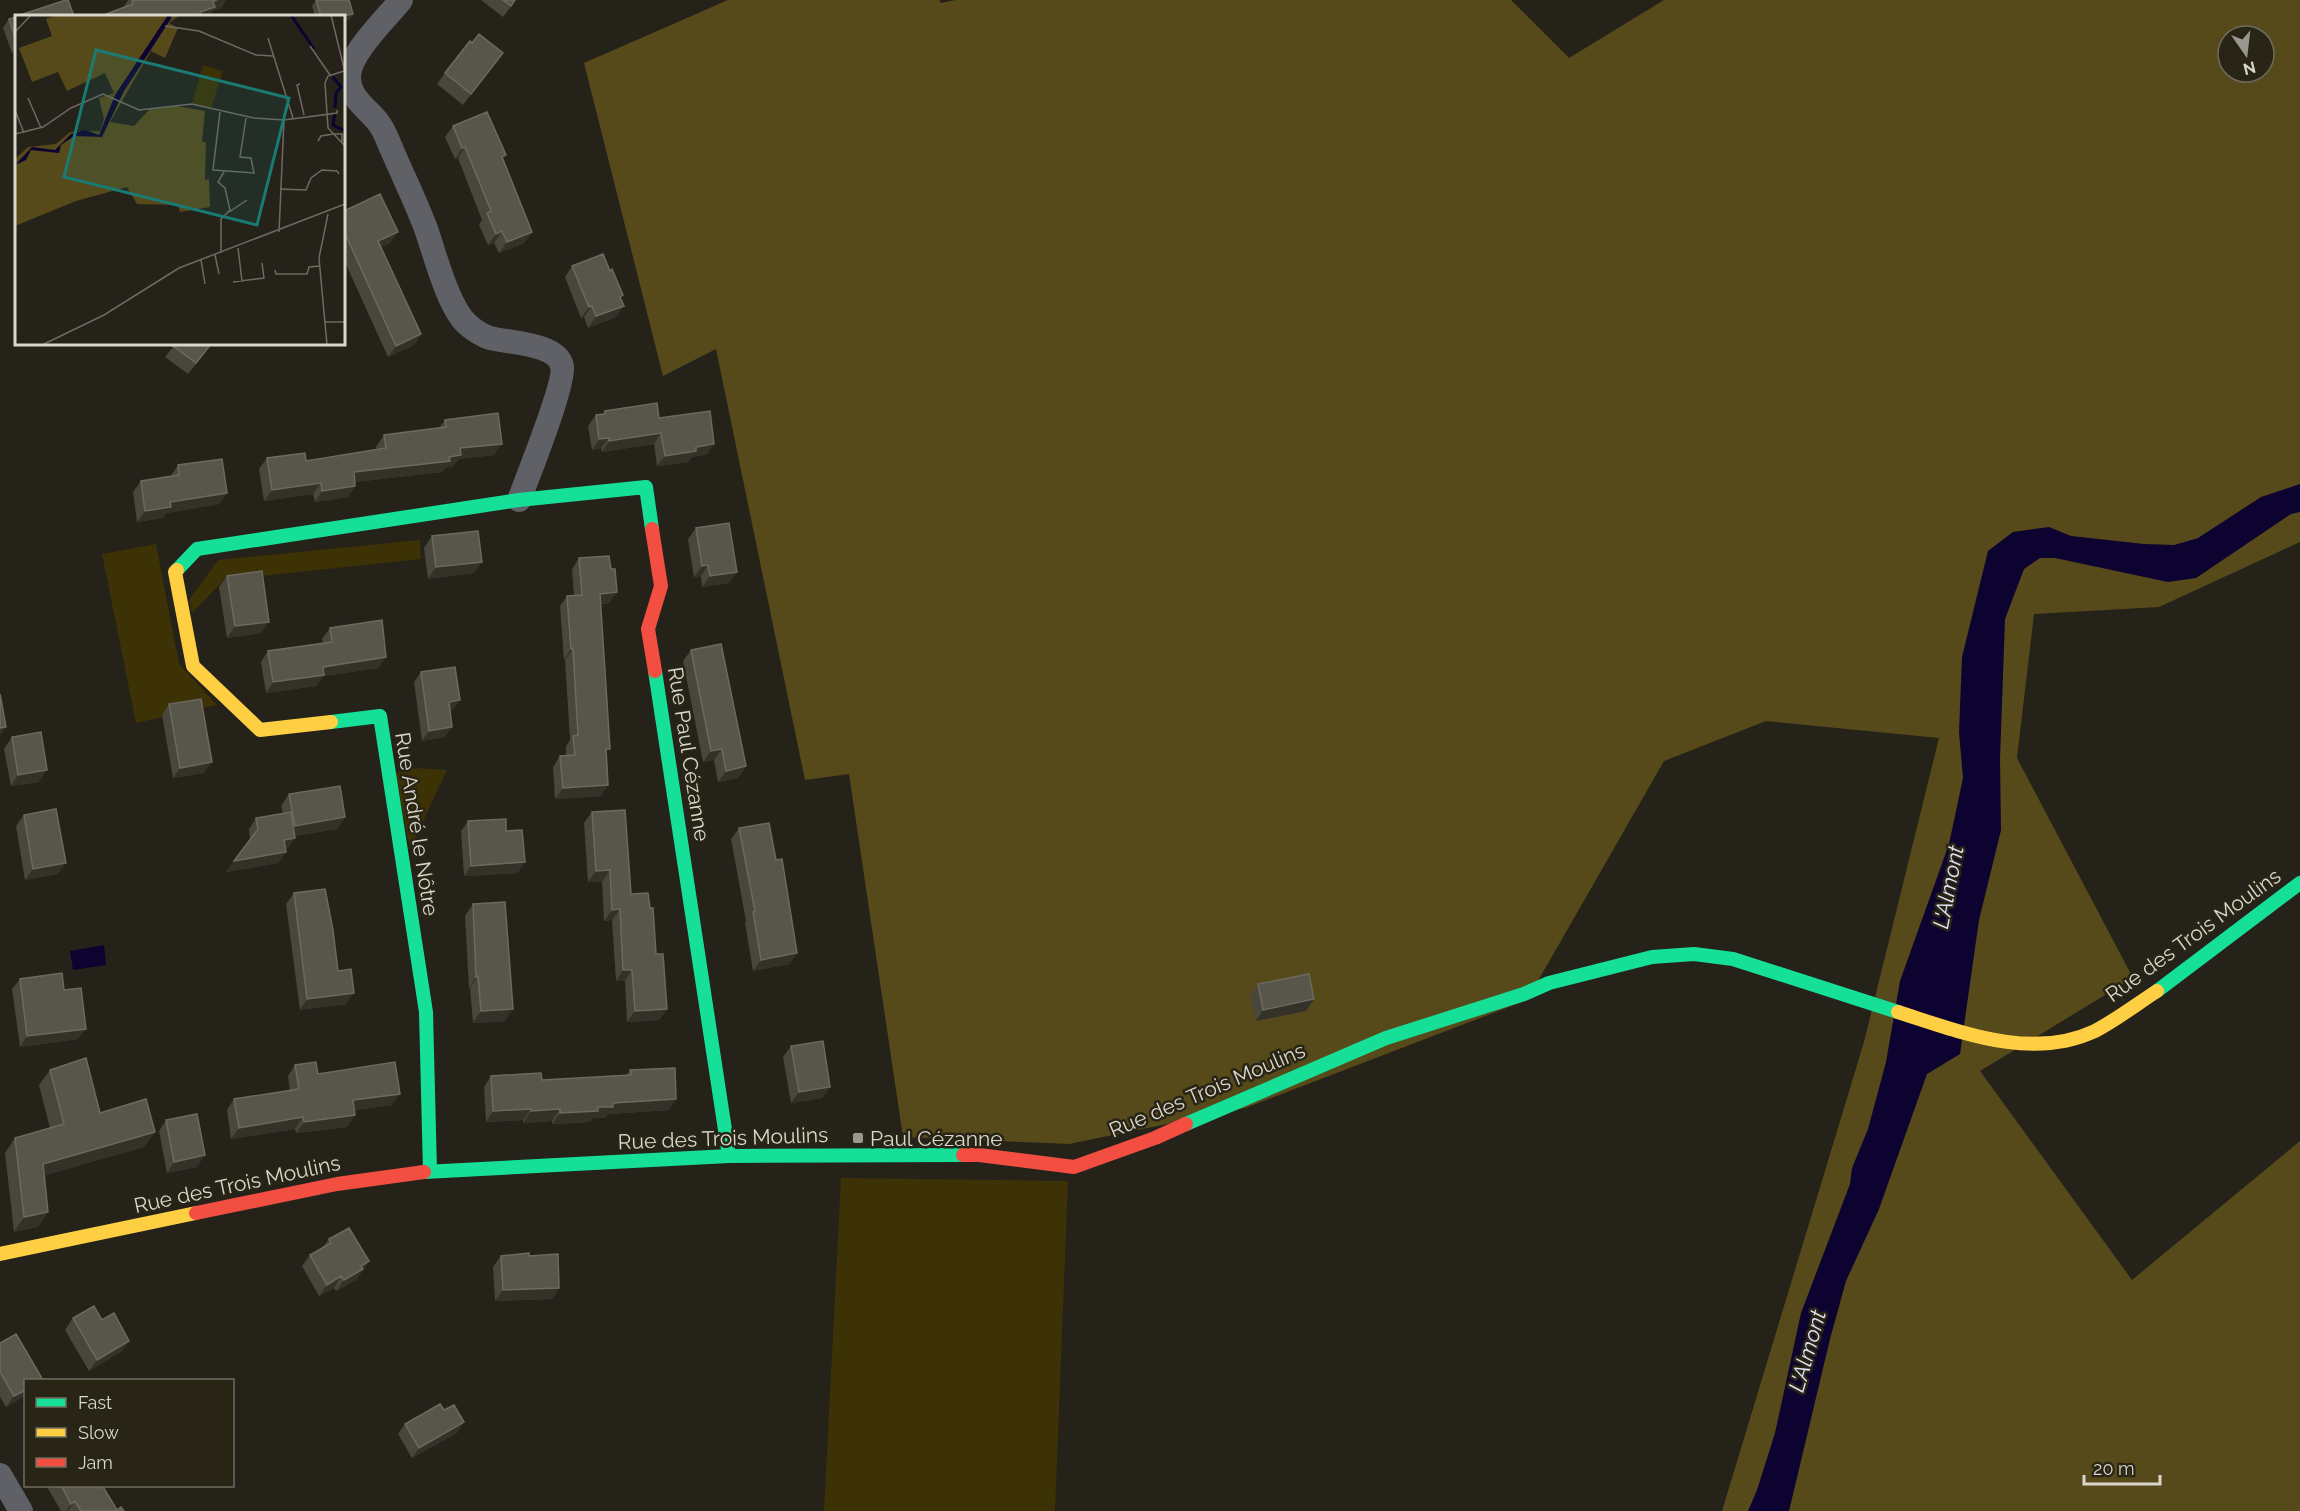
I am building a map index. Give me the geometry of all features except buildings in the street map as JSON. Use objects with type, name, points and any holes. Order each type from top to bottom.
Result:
[{"type":"street","points":[[401,0],[348,64],[351,92],[378,122],[388,141],[425,227],[454,307],[466,324],[488,338],[535,346],[554,354],[562,365],[557,395],[519,500]]},
{"type":"street","name":"Rue Paul Cézanne","points":[[519,500],[646,487],[661,586],[648,629],[729,1156]]},
{"type":"street","name":"Rue André le Nôtre","points":[[430,1171],[426,1012],[380,716],[260,730],[193,666],[175,572],[197,549],[519,500]]},
{"type":"street","name":"Rue des Trois Moulins","points":[[0,1254],[337,1184],[430,1171],[729,1156],[979,1155],[1074,1167],[1155,1138],[1386,1038],[1524,994],[1549,983],[1652,957],[1695,954],[1732,958],[1971,1035],[1998,1041],[2047,1045],[2094,1031],[2165,986],[2300,883]]},
{"type":"street","points":[[0,1475],[21,1511]]},
{"type":"shaded area","points":[[728,0],[939,0],[941,3],[956,0],[1511,0],[1569,58],[1664,0],[2300,0],[2300,542],[2159,607],[2034,614],[2017,758],[2133,978],[1980,1071],[2132,1280],[2300,1141],[2300,1511],[1722,1511],[1864,1042],[1939,738],[1766,721],[1664,761],[1527,1000],[1245,1108],[1069,1144],[903,1137],[849,774],[805,780],[716,349],[663,376],[584,63]]},
{"type":"shaded area","points":[[420,540],[421,559],[224,580],[192,613],[189,600],[218,560]]},
{"type":"shaded area","points":[[156,544],[179,664],[217,705],[136,723],[102,554]]},
{"type":"shaded area","points":[[416,768],[447,770],[410,849],[395,773]]},
{"type":"shaded area","points":[[841,1178],[1068,1181],[1055,1511],[824,1511]]},
{"type":"water","name":"L'Almont","points":[[2300,484],[2300,512],[2291,514],[2196,578],[2168,582],[2055,558],[2040,558],[2024,569],[2005,619],[2000,759],[2001,830],[1979,920],[1960,1054],[1927,1074],[1879,1209],[1846,1281],[1789,1511],[1748,1511],[1775,1433],[1801,1313],[1850,1184],[1852,1168],[1868,1129],[1886,1062],[1900,981],[1949,844],[1963,778],[1959,732],[1962,657],[1988,551],[2013,532],[2049,527],[2071,536],[2174,545],[2198,538],[2261,497]]},
{"type":"water","points":[[104,945],[106,965],[73,970],[70,951]]},
{"type":"traffic: fast","points":[[177,570],[197,549],[519,500],[646,487],[652,529]]},
{"type":"traffic: fast","points":[[655,671],[729,1156]]},
{"type":"traffic: fast","points":[[331,722],[380,716],[426,1012],[430,1171]]},
{"type":"traffic: fast","points":[[2157,991],[2300,883]]},
{"type":"traffic: fast","points":[[1186,1124],[1386,1038],[1524,994],[1549,983],[1652,957],[1694,954],[1733,959],[1898,1012]]},
{"type":"traffic: fast","points":[[424,1172],[729,1156],[963,1155]]},
{"type":"traffic: slow","points":[[177,570],[175,572],[193,666],[260,730],[331,722]]},
{"type":"traffic: slow","points":[[1898,1012],[1971,1035],[1996,1040],[2046,1044],[2071,1040],[2095,1031],[2157,991]]},
{"type":"traffic: slow","points":[[0,1254],[196,1213]]},
{"type":"traffic: jam","points":[[652,529],[661,586],[648,629],[655,671]]},
{"type":"traffic: jam","points":[[963,1155],[1074,1167],[1155,1138],[1186,1124]]},
{"type":"traffic: jam","points":[[196,1213],[337,1184],[424,1172]]},
{"type":"place","name":"Paul Cézanne","points":[[858,1138]]}]
